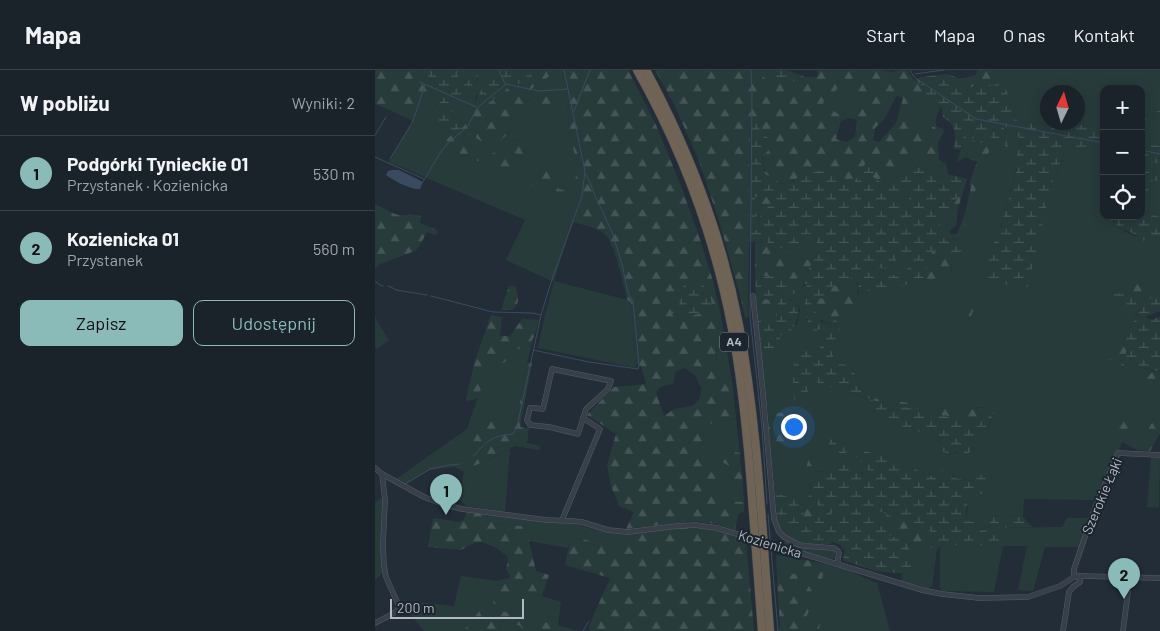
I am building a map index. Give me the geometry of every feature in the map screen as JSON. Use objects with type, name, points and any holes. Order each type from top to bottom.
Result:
[{"type":"highway","name":"A4","points":[[637,70],[668,131],[691,184],[715,256],[727,306],[738,365],[745,420],[762,631]]},
{"type":"highway","name":"A4","points":[[646,70],[673,124],[697,181],[715,232],[732,292],[746,365],[751,409],[770,631]]},
{"type":"street","points":[[753,296],[774,519],[781,535],[799,545],[836,549],[839,553],[837,564]]},
{"type":"street","points":[[552,368],[611,381],[608,389],[586,409],[583,418],[578,434],[528,423],[530,408],[543,410],[552,368]]},
{"type":"street","points":[[562,520],[600,429],[583,418]]},
{"type":"street","name":"Szerokie Łąki","points":[[1073,577],[1093,513],[1118,453],[1160,455]]},
{"type":"street","name":"Kozienicka","points":[[375,468],[382,474],[420,495],[445,506],[546,520],[582,522],[608,530],[628,532],[695,524],[717,528],[922,590],[942,594],[979,598],[1028,597],[1059,586],[1073,577],[1131,576],[1160,578]]},
{"type":"street","points":[[375,623],[398,610],[399,606],[386,576],[384,565],[385,500],[382,474]]},
{"type":"street","points":[[1063,631],[1069,592],[1080,582],[1080,576]]},
{"type":"street","points":[[1123,631],[1131,576]]},
{"type":"green space","points":[[375,70],[427,70],[425,73],[434,82],[430,97],[418,101],[412,109],[393,104],[389,110],[375,104]]},
{"type":"green space","points":[[427,70],[478,70],[477,78],[472,85],[468,97],[454,105],[452,112],[455,119],[466,123],[450,136],[446,126],[437,125],[433,121],[436,115],[436,106],[443,99],[444,90],[424,73]],"holes":[[[465,72],[469,74],[469,80],[464,83],[459,82],[460,73]]]},
{"type":"green space","points":[[478,70],[503,70],[503,72],[498,79],[488,79],[476,97],[475,105],[466,123],[455,119],[452,112],[454,104],[468,97],[471,86],[478,79]]},
{"type":"green space","points":[[503,70],[530,70],[532,78],[525,84],[515,83],[485,106],[475,105],[484,82],[488,79],[498,79]]},
{"type":"green space","points":[[530,70],[628,70],[656,125],[698,233],[713,281],[721,316],[716,341],[717,374],[732,381],[736,418],[704,425],[697,429],[697,433],[706,436],[711,444],[706,457],[709,472],[716,473],[722,497],[727,501],[744,502],[744,511],[738,515],[735,530],[716,524],[694,521],[626,529],[634,512],[619,506],[611,486],[607,465],[616,434],[587,415],[614,387],[646,384],[641,366],[636,364],[631,302],[627,300],[618,262],[610,242],[601,231],[574,222],[579,206],[575,186],[577,162],[570,137],[566,87],[562,73],[554,73],[524,94],[527,101],[536,96],[554,93],[556,103],[548,111],[540,114],[534,102],[516,114],[510,132],[497,144],[489,146],[476,138],[475,129],[470,128],[460,139],[476,147],[479,152],[487,156],[507,146],[511,139],[525,140],[529,145],[522,155],[506,151],[502,157],[513,164],[504,172],[442,146],[450,136],[464,126],[475,105],[485,106],[515,83],[532,78]],"holes":[[[684,368],[694,374],[702,389],[699,400],[692,406],[674,409],[664,416],[656,392],[660,387],[674,383],[675,372]]]},
{"type":"green space","points":[[655,70],[763,70],[764,78],[803,83],[805,77],[817,77],[818,70],[879,70],[893,72],[907,70],[914,80],[924,87],[923,97],[915,105],[906,126],[920,130],[922,137],[930,138],[932,127],[936,126],[945,130],[938,142],[939,159],[934,165],[928,155],[914,159],[908,163],[900,176],[884,184],[872,177],[853,184],[802,174],[791,182],[783,183],[765,174],[760,134],[750,118],[748,317],[745,318],[720,224],[699,161],[674,104]],"holes":[[[839,82],[848,83],[848,95],[859,99],[859,106],[844,114],[837,113],[823,103],[827,94],[836,91]],[[897,95],[903,98],[896,123],[879,142],[873,140],[875,128],[884,119]],[[849,118],[857,120],[855,136],[847,142],[836,139],[841,121]]]},
{"type":"green space","points":[[763,70],[787,70],[805,77],[803,83],[786,80],[780,83],[764,78]]},
{"type":"green space","points":[[977,70],[1004,70],[1005,76],[993,86],[983,82],[965,90],[960,86],[960,79],[976,75]]},
{"type":"green space","points":[[1004,70],[1160,70],[1160,110],[1151,114],[1145,115],[1145,85],[1100,85],[1100,128],[1085,126],[1085,85],[1040,85],[1040,124],[1015,120],[1004,82]]},
{"type":"green space","points":[[465,71],[469,74],[469,80],[464,83],[459,82],[460,73]]},
{"type":"green space","points":[[554,73],[562,73],[566,87],[570,137],[578,162],[575,186],[579,206],[554,281],[631,301],[636,368],[538,348],[554,282],[506,260],[525,220],[389,162],[412,122],[389,110],[392,104],[412,108],[418,101],[430,97],[434,82],[444,90],[443,99],[436,106],[437,115],[433,121],[437,125],[446,126],[450,136],[442,146],[504,172],[512,164],[502,157],[506,150],[522,155],[529,145],[525,140],[511,139],[507,146],[487,156],[479,152],[476,147],[460,139],[470,128],[475,129],[476,138],[489,146],[497,144],[510,132],[516,114],[534,101],[540,114],[548,111],[556,103],[554,93],[536,96],[526,101],[524,94]],"holes":[[[555,157],[553,181],[559,189],[570,191],[567,200],[525,181],[526,178],[538,176],[546,163]]]},
{"type":"green space","points":[[948,74],[960,79],[960,86],[965,90],[983,82],[993,86],[1005,76],[1004,82],[1015,120],[1040,124],[1040,130],[1085,130],[1085,126],[1100,128],[1100,154],[1087,147],[1065,151],[1051,187],[1028,287],[984,282],[990,253],[1001,225],[1016,172],[1017,155],[1021,140],[1016,134],[1015,129],[1004,127],[1004,134],[1010,138],[1008,147],[994,142],[990,136],[984,144],[972,140],[973,130],[968,126],[966,137],[960,150],[954,149],[955,131],[951,124],[943,117],[941,106],[923,97],[924,87],[914,80],[920,77]]},
{"type":"green space","points":[[839,81],[848,83],[859,99],[859,106],[844,114],[837,113],[823,103],[827,94]]},
{"type":"green space","points":[[923,97],[941,106],[936,118],[936,126],[932,127],[930,138],[922,137],[906,126],[915,105]]},
{"type":"green space","points":[[1160,110],[1160,116],[1145,121],[1145,115]]},
{"type":"green space","points":[[1160,116],[1160,146],[1145,144],[1145,121]]},
{"type":"green space","points":[[750,118],[757,118],[760,133],[767,135],[769,150],[762,157],[765,174],[782,184],[793,182],[802,174],[829,169],[842,174],[847,183],[853,184],[868,159],[875,164],[873,177],[884,184],[900,176],[905,177],[914,168],[920,167],[942,179],[948,174],[963,178],[956,201],[950,199],[951,190],[949,190],[945,205],[954,207],[951,215],[942,216],[938,236],[950,240],[961,239],[968,214],[960,256],[954,257],[932,251],[924,280],[880,292],[859,292],[858,283],[853,278],[841,280],[840,284],[829,289],[828,298],[815,299],[815,311],[817,317],[822,322],[820,329],[813,332],[807,331],[808,320],[804,313],[807,284],[802,285],[798,293],[789,294],[789,301],[798,299],[799,310],[797,319],[786,335],[781,335],[780,348],[775,357],[760,350],[758,321],[777,316],[778,300],[756,299],[755,273],[765,276],[780,276],[791,280],[804,277],[820,249],[813,235],[806,234],[805,238],[809,243],[808,246],[795,249],[773,248],[767,241],[749,242]],"holes":[[[905,191],[910,192],[908,204],[905,206],[900,203],[900,199]],[[755,197],[768,197],[772,205],[760,214],[760,230],[755,230]],[[896,259],[909,259],[907,269],[915,277],[859,272],[862,267],[897,269]]]},
{"type":"green space","points":[[968,126],[973,130],[972,140],[966,157],[957,162],[965,135]]},
{"type":"green space","points":[[1004,127],[1015,129],[1016,134],[1021,140],[1017,155],[1019,160],[1001,225],[990,253],[1051,187],[1065,151],[1080,147],[1087,147],[1100,154],[1100,220],[1112,220],[1118,227],[1135,236],[1144,238],[1160,237],[1160,293],[1153,292],[1155,287],[1137,282],[1132,292],[1128,294],[1108,293],[1108,301],[1118,303],[1119,306],[1140,308],[1122,343],[1120,345],[1112,345],[1112,361],[1119,363],[1129,372],[1133,365],[1153,371],[1145,380],[1158,382],[1160,378],[1160,408],[1137,450],[1122,442],[1095,500],[1024,499],[1023,517],[991,515],[990,526],[977,532],[967,521],[967,509],[978,473],[974,481],[965,478],[958,479],[949,472],[941,470],[941,477],[937,478],[890,459],[830,439],[847,452],[851,452],[861,461],[860,466],[874,472],[872,477],[856,470],[849,462],[829,471],[816,471],[820,459],[803,480],[812,483],[808,498],[801,505],[796,497],[775,494],[770,444],[775,445],[792,414],[768,413],[760,350],[775,357],[781,335],[797,324],[800,311],[798,299],[788,301],[789,294],[807,284],[804,313],[813,332],[819,329],[822,322],[831,323],[826,333],[821,337],[818,361],[812,361],[812,350],[794,370],[795,401],[813,380],[871,400],[870,416],[936,437],[948,454],[972,451],[974,436],[987,428],[996,408],[983,407],[963,410],[871,398],[860,389],[853,368],[838,362],[833,356],[837,334],[859,292],[880,292],[924,280],[940,284],[948,281],[954,257],[960,256],[966,223],[961,239],[950,240],[938,236],[942,215],[951,215],[954,207],[958,208],[956,226],[950,230],[950,234],[957,234],[965,213],[968,214],[986,158],[994,142],[1005,146]]},
{"type":"green space","points":[[990,136],[994,142],[986,158],[968,214],[965,213],[971,187],[969,184],[977,162],[966,157],[972,140],[984,144]]},
{"type":"green space","points":[[1145,144],[1160,146],[1160,163],[1145,161]]},
{"type":"green space","points":[[928,155],[934,164],[939,159],[947,165],[948,174],[942,179],[920,167],[914,168],[905,177],[900,176],[908,163]]},
{"type":"green space","points":[[553,157],[556,157],[553,181],[559,189],[570,191],[567,200],[524,181],[526,178],[538,176],[546,163]]},
{"type":"green space","points":[[1145,161],[1160,163],[1160,173],[1154,169],[1145,168]]},
{"type":"green space","points":[[1145,168],[1154,169],[1160,173],[1160,180],[1152,181],[1149,197],[1145,197]]},
{"type":"green space","points":[[963,178],[967,179],[958,208],[944,205],[949,190],[952,190],[956,201]]},
{"type":"green space","points":[[1152,180],[1160,180],[1160,217],[1150,214],[1148,208],[1145,208],[1145,197],[1149,196]]},
{"type":"green space","points":[[905,191],[910,191],[908,204],[905,206],[900,203],[900,199]]},
{"type":"green space","points":[[755,197],[768,197],[773,205],[759,215],[760,230],[754,230]]},
{"type":"green space","points":[[375,204],[397,214],[421,216],[420,223],[437,230],[437,235],[427,232],[415,251],[378,265],[375,269]]},
{"type":"green space","points":[[1145,208],[1148,208],[1150,214],[1160,217],[1160,237],[1144,241],[1112,220],[1145,220]]},
{"type":"green space","points":[[806,234],[813,235],[820,249],[813,261],[777,253],[773,248],[795,249],[809,243],[805,238]]},
{"type":"green space","points":[[767,241],[777,253],[813,261],[804,277],[791,280],[780,276],[765,276],[755,273],[755,242]]},
{"type":"green space","points":[[932,251],[954,257],[948,281],[940,284],[924,280]]},
{"type":"green space","points":[[896,259],[909,259],[907,269],[897,269]]},
{"type":"green space","points":[[862,267],[907,269],[916,277],[859,273]]},
{"type":"green space","points":[[853,278],[858,292],[846,316],[836,317],[831,323],[818,318],[814,309],[815,299],[840,284],[841,280]]},
{"type":"green space","points":[[1137,282],[1155,287],[1151,299],[1132,297],[1132,292]]},
{"type":"green space","points":[[687,284],[702,284],[710,293],[712,306],[699,314],[673,316],[671,309],[680,304],[679,289]]},
{"type":"green space","points":[[509,286],[515,286],[518,302],[512,310],[501,310]]},
{"type":"green space","points":[[1132,292],[1132,297],[1151,299],[1153,292],[1160,293],[1160,311],[1145,317],[1150,320],[1160,317],[1160,372],[1133,365],[1129,372],[1119,363],[1125,358],[1127,349],[1120,345],[1140,309],[1132,306],[1119,306],[1118,303],[1108,301],[1108,293],[1128,294]]},
{"type":"green space","points":[[756,299],[778,299],[777,316],[758,321]]},
{"type":"green space","points":[[962,304],[975,307],[969,320],[960,317]]},
{"type":"green space","points":[[375,315],[389,340],[377,349],[375,346]]},
{"type":"green space","points":[[491,315],[502,317],[500,336],[510,336],[522,319],[539,320],[534,337],[525,350],[504,346],[501,353],[508,356],[505,362],[487,370],[478,398],[468,401],[466,399],[475,361]]},
{"type":"green space","points":[[721,316],[732,381],[717,375],[716,341]]},
{"type":"green space","points":[[846,316],[834,342],[835,353],[833,356],[838,362],[853,368],[860,389],[871,398],[871,400],[952,417],[978,426],[987,407],[996,408],[987,428],[974,436],[972,451],[962,456],[957,452],[948,454],[940,450],[939,441],[935,437],[870,416],[870,399],[813,381],[807,393],[802,394],[794,401],[793,371],[794,363],[799,353],[812,350],[812,361],[818,361],[821,336],[836,317]]},
{"type":"green space","points":[[534,337],[527,362],[518,414],[488,421],[472,446],[469,458],[454,463],[454,467],[430,470],[406,484],[396,479],[467,429],[487,370],[501,353],[504,346],[525,350]]},
{"type":"green space","points":[[1112,345],[1120,345],[1127,348],[1125,358],[1119,363],[1107,359]]},
{"type":"green space","points":[[527,362],[532,363],[520,427],[529,428],[527,443],[540,446],[539,450],[515,446],[464,471],[454,467],[454,463],[469,458],[475,428],[488,421],[518,414]]},
{"type":"green space","points":[[1153,371],[1160,372],[1160,378],[1158,382],[1149,385],[1145,380]]},
{"type":"green space","points":[[872,398],[963,410],[987,407],[978,426],[952,417],[871,400]]},
{"type":"green space","points":[[1160,408],[1160,433],[1150,451],[1137,450]]},
{"type":"green space","points":[[768,413],[792,413],[788,449],[777,449],[775,445],[770,444]]},
{"type":"green space","points":[[1134,414],[1123,441],[1113,438],[1112,429],[1125,415]]},
{"type":"green space","points":[[736,418],[740,453],[731,451],[729,466],[740,461],[741,466],[723,471],[730,476],[734,485],[743,483],[744,502],[727,501],[722,497],[716,474],[709,473],[706,457],[711,444],[697,433],[697,429],[704,425]]},
{"type":"green space","points":[[830,439],[890,459],[937,478],[941,477],[941,470],[949,472],[958,479],[965,478],[973,481],[978,473],[986,478],[982,494],[969,498],[966,511],[967,521],[979,523],[976,531],[978,532],[990,526],[990,515],[1023,517],[1032,527],[996,528],[995,532],[1004,538],[1003,546],[943,545],[937,549],[937,534],[873,509],[870,515],[889,524],[886,534],[909,543],[911,567],[908,574],[875,571],[843,560],[845,551],[837,543],[805,538],[784,520],[777,521],[775,494],[796,497],[804,509],[802,525],[814,529],[818,503],[808,498],[816,471],[824,472],[830,470],[841,461],[849,462],[856,470],[872,477],[873,472],[859,466],[861,461],[851,452],[843,455],[827,451]],"holes":[[[832,512],[840,513],[840,522],[834,527],[829,523]]]},
{"type":"green space","points":[[510,449],[505,512],[467,506],[450,493],[451,487],[462,484],[464,471]]},
{"type":"green space","points":[[731,451],[740,453],[740,461],[729,466],[716,458],[717,453],[724,457]]},
{"type":"green space","points":[[809,457],[820,459],[812,483],[803,480]]},
{"type":"green space","points":[[1151,458],[1160,458],[1159,508],[1147,507]]},
{"type":"green space","points":[[741,466],[743,483],[734,485],[730,476],[723,474],[723,471]]},
{"type":"green space","points":[[383,497],[384,572],[375,580],[375,503]]},
{"type":"green space","points":[[808,498],[818,502],[814,529],[802,525],[804,509],[801,506]]},
{"type":"green space","points":[[873,509],[938,534],[937,549],[909,543],[886,534],[869,515]]},
{"type":"green space","points":[[467,511],[485,514],[493,524],[523,526],[527,532],[536,571],[549,575],[542,596],[506,593],[502,611],[579,631],[524,631],[520,626],[502,620],[499,631],[465,631],[482,608],[493,604],[497,581],[509,578],[510,576],[506,569],[507,556],[495,547],[482,542],[474,543],[461,550],[428,547],[433,518],[460,522],[464,519]]},
{"type":"green space","points":[[831,512],[840,513],[840,522],[834,527],[829,523]]},
{"type":"green space","points":[[485,514],[569,523],[605,532],[630,534],[626,547],[571,536],[568,548],[529,541],[523,526],[493,524]]},
{"type":"green space","points":[[1067,518],[1088,518],[1079,547],[1045,547],[1033,591],[1018,590],[1027,546],[1003,546],[994,592],[942,591],[940,588],[940,548],[943,545],[995,532],[996,528],[1062,527]]},
{"type":"green space","points":[[784,520],[805,537],[832,541],[831,544],[807,544],[792,540],[781,529],[777,521]]},
{"type":"green space","points":[[681,527],[715,531],[746,541],[754,631],[590,631],[589,626],[610,578],[565,565],[571,536],[626,547],[630,534]]},
{"type":"green space","points":[[785,540],[808,549],[832,549],[835,551],[835,557],[832,559],[826,558],[784,545]]},
{"type":"green space","points":[[909,543],[937,549],[932,587],[927,588],[901,581],[902,574],[908,574],[911,567]]},
{"type":"green space","points":[[776,555],[795,558],[798,564],[816,567],[816,562],[844,569],[877,583],[890,631],[819,631],[819,622],[806,618],[813,601],[818,579],[811,582],[803,597],[796,594],[799,574],[792,574],[777,581]]},
{"type":"green space","points":[[795,558],[816,562],[816,567],[803,567],[798,564]]},
{"type":"green space","points":[[823,571],[821,596],[813,601],[806,618],[820,622],[819,631],[777,631],[777,628],[780,627],[777,581],[799,573],[796,594],[803,597],[811,582],[818,579],[818,573]]},
{"type":"green space","points":[[461,576],[497,581],[493,604],[465,628],[465,631],[424,631],[405,607],[417,602],[454,606]]},
{"type":"green space","points":[[506,593],[542,596],[561,602],[558,626],[502,611]]},
{"type":"green space","points":[[502,620],[520,626],[524,631],[499,631]]},
{"type":"water","points":[[399,170],[423,182],[420,189],[407,187],[386,175],[388,171]]},
{"type":"waterway","points":[[499,70],[505,84]]},
{"type":"waterway","points":[[474,456],[490,440],[513,434],[517,427],[541,315],[582,196],[585,171],[564,70]]},
{"type":"waterway","points":[[574,111],[590,70]]},
{"type":"waterway","points":[[751,70],[750,316],[762,427],[767,504]]},
{"type":"waterway","points":[[910,70],[914,77],[976,119],[1100,142]]},
{"type":"waterway","points":[[915,74],[944,70]]},
{"type":"waterway","points":[[420,82],[476,107]]},
{"type":"waterway","points":[[506,84],[539,91],[568,89]]},
{"type":"waterway","points":[[423,182],[440,153],[446,145],[468,126],[477,108],[506,84]]},
{"type":"waterway","points":[[390,159],[413,121],[425,85]]},
{"type":"waterway","points":[[375,135],[386,117]]},
{"type":"waterway","points":[[1145,151],[1160,154]]},
{"type":"waterway","points":[[375,157],[424,179]]},
{"type":"waterway","points":[[533,350],[589,362],[638,369],[633,301],[628,293],[622,264],[612,232],[586,174]]},
{"type":"waterway","points":[[375,281],[383,286]]},
{"type":"waterway","points":[[388,286],[396,290],[427,295]]},
{"type":"waterway","points":[[431,296],[493,312],[541,315]]},
{"type":"waterway","points":[[405,484],[430,469],[460,464]]},
{"type":"waterway","points":[[768,514],[778,631]]},
{"type":"waterway","points":[[583,631],[589,621]]},
{"type":"place","name":"Podgórki Tynieckie 01","points":[[446,515]]},
{"type":"place","name":"Kozienicka 01","points":[[1124,599]]}]
